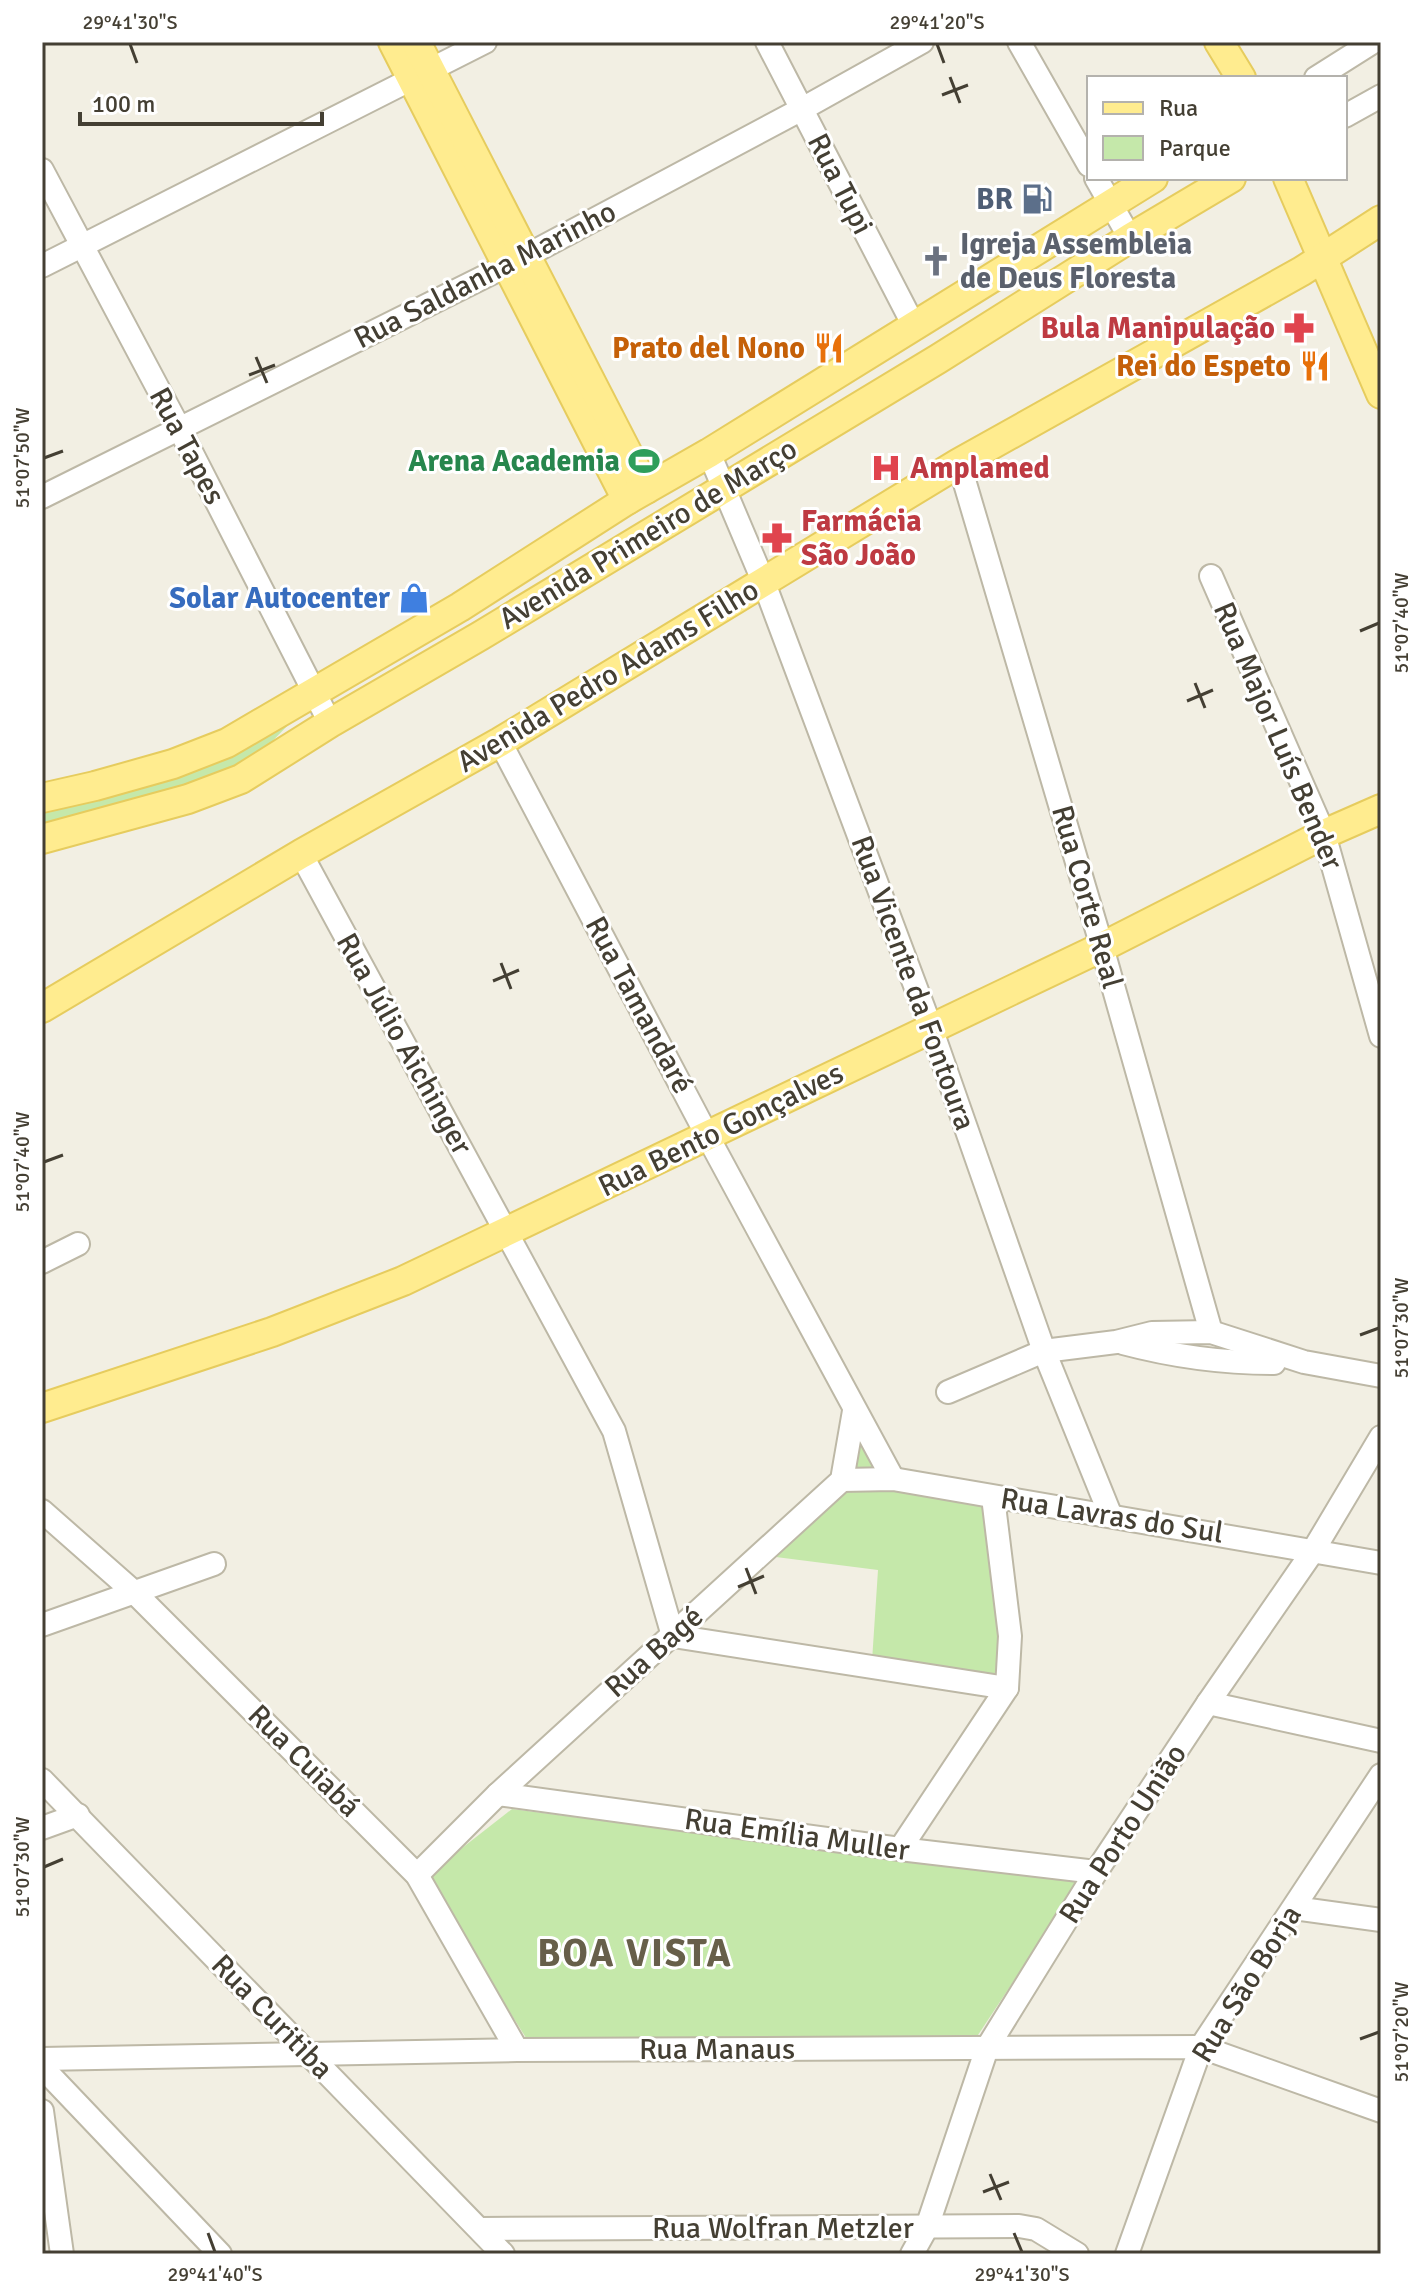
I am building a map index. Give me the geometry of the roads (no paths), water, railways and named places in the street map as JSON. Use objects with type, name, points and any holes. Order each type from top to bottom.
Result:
[{"type":"main road","points":[[393,42],[422,75],[636,495]]},
{"type":"main road","points":[[416,42],[422,75]]},
{"type":"main road","points":[[1219,42],[1240,76]]},
{"type":"main road","name":"Avenida Primeiro de Março","points":[[42,798],[173,764],[227,743],[460,607],[636,495],[1150,180]]},
{"type":"main road","name":"Avenida Primeiro de Março","points":[[42,839],[188,799],[241,779],[938,359],[1228,180]]},
{"type":"main road","points":[[1289,180],[1381,394]]},
{"type":"main road","name":"Avenida Pedro Adams Filho","points":[[42,1008],[301,854],[500,742],[959,463],[1322,259],[1381,220]]},
{"type":"main road","name":"Rua Bento Gonçalves","points":[[42,1408],[297,1323],[403,1281],[1102,947],[1324,834],[1381,809]]},
{"type":"street","points":[[42,266],[485,42]]},
{"type":"street","name":"Rua Tupi","points":[[767,42],[914,326]]},
{"type":"street","name":"Rua Saldanha Marinho","points":[[42,497],[517,260],[922,42]]},
{"type":"street","points":[[1019,42],[1087,161]]},
{"type":"street","points":[[1319,76],[1373,42]]},
{"type":"street","points":[[1347,115],[1381,96]]},
{"type":"street","name":"Rua Tapes","points":[[42,170],[330,723]]},
{"type":"street","points":[[1097,180],[1130,238]]},
{"type":"street","name":"Rua Vicente da Fontoura","points":[[709,453],[764,583],[931,1028],[1044,1351],[1110,1514]]},
{"type":"street","name":"Rua Corte Real","points":[[959,463],[1102,947],[1211,1332]]},
{"type":"street","name":"Rua Major Luís Bender","points":[[1211,576],[1324,834],[1381,1036]]},
{"type":"street","name":"Rua Tamandaré","points":[[500,742],[854,1411],[893,1479]]},
{"type":"street","name":"Rua Júlio Aichinger","points":[[301,854],[614,1431],[673,1636]]},
{"type":"street","points":[[42,1262],[78,1244]]},
{"type":"street","points":[[948,1392],[1044,1351],[1116,1342],[1152,1333],[1211,1332],[1304,1362],[1381,1376]]},
{"type":"street","points":[[1116,1342],[1216,1360],[1304,1362]]},
{"type":"street","points":[[842,1480],[854,1411]]},
{"type":"street","name":"Rua Porto União","points":[[912,2254],[927,2227],[987,2048],[1096,1872],[1313,1551],[1381,1437]]},
{"type":"street","name":"Rua Lavras do Sul","points":[[842,1480],[893,1479],[1381,1563]]},
{"type":"street","name":"Rua Bagé","points":[[417,1875],[498,1794],[842,1480]]},
{"type":"street","points":[[900,1849],[1007,1688],[1010,1636],[993,1497]]},
{"type":"street","name":"Rua Cuiabá","points":[[42,1511],[135,1593],[417,1875],[517,2050]]},
{"type":"street","points":[[42,1625],[214,1564]]},
{"type":"street","points":[[673,1636],[1007,1688]]},
{"type":"street","points":[[1208,1703],[1381,1741]]},
{"type":"street","name":"Rua São Borja","points":[[1127,2254],[1201,2047],[1381,1775]]},
{"type":"street","name":"Rua Curitiba","points":[[42,1780],[503,2254]]},
{"type":"street","name":"Rua Emília Muller","points":[[498,1794],[900,1849],[1096,1872]]},
{"type":"street","points":[[42,1828],[78,1815]]},
{"type":"street","points":[[1294,1908],[1381,1920]]},
{"type":"street","name":"Rua Manaus","points":[[42,2059],[517,2050],[1201,2047],[1381,2111]]},
{"type":"street","points":[[42,2067],[220,2254]]},
{"type":"street","points":[[42,2111],[62,2254]]},
{"type":"street","name":"Rua Wolfran Metzler","points":[[481,2229],[1019,2226],[1036,2229],[1077,2254]]},
{"type":"place","name":"BR","points":[[1037,199]]},
{"type":"place","name":"Igreja Assembleia de Deus Floresta","points":[[936,261]]},
{"type":"place","name":"Bula Manipulação","points":[[1299,328]]},
{"type":"place","name":"Prato del Nono","points":[[829,348]]},
{"type":"place","name":"Rei do Espeto","points":[[1315,366]]},
{"type":"place","name":"Arena Academia","points":[[644,461]]},
{"type":"place","name":"Amplamed","points":[[886,468]]},
{"type":"place","name":"Farmácia São João","points":[[777,538]]},
{"type":"place","name":"Solar Autocenter","points":[[414,598]]},
{"type":"district","name":"BOA VISTA","points":[[635,1953]]}]
